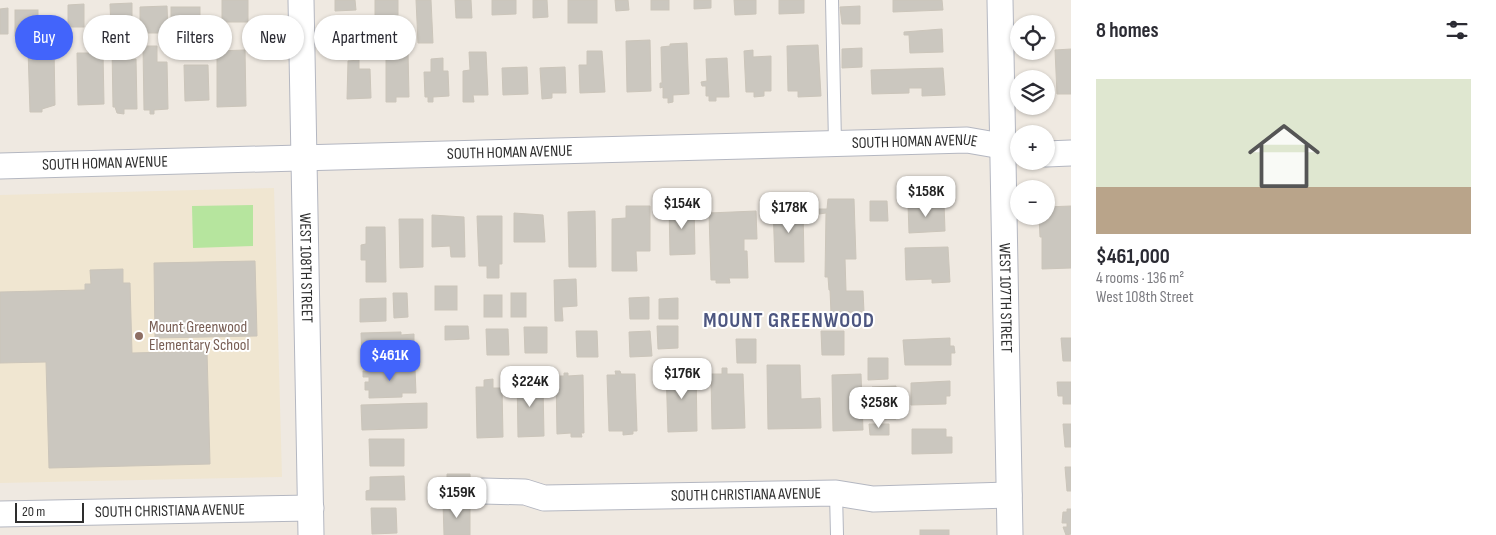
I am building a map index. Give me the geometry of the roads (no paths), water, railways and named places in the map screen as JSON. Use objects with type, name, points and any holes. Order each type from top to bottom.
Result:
[{"type":"street","name":"WEST 108TH STREET","points":[[301,0],[311,535]]},
{"type":"street","name":"WEST 107TH STREET","points":[[1000,0],[1010,135]]},
{"type":"street","name":"SOUTH HOMAN AVENUE","points":[[0,166],[967,140],[1010,148]]},
{"type":"street","points":[[1055,154],[1071,153]]},
{"type":"street","name":"WEST 107TH STREET","points":[[1010,535],[1011,170]]},
{"type":"street","name":"SOUTH CHRISTIANA AVENUE","points":[[482,492],[525,492],[544,498],[836,493],[873,499],[1009,496]]},
{"type":"street","name":"SOUTH CHRISTIANA AVENUE","points":[[0,514],[311,508]]},
{"type":"lane","points":[[832,0],[835,143]]},
{"type":"lane","points":[[836,493],[837,535]]},
{"type":"place","name":"Mount Greenwood Elementary School","points":[[139,336]]},
{"type":"district","name":"MOUNT GREENWOOD","points":[[789,320]]}]
